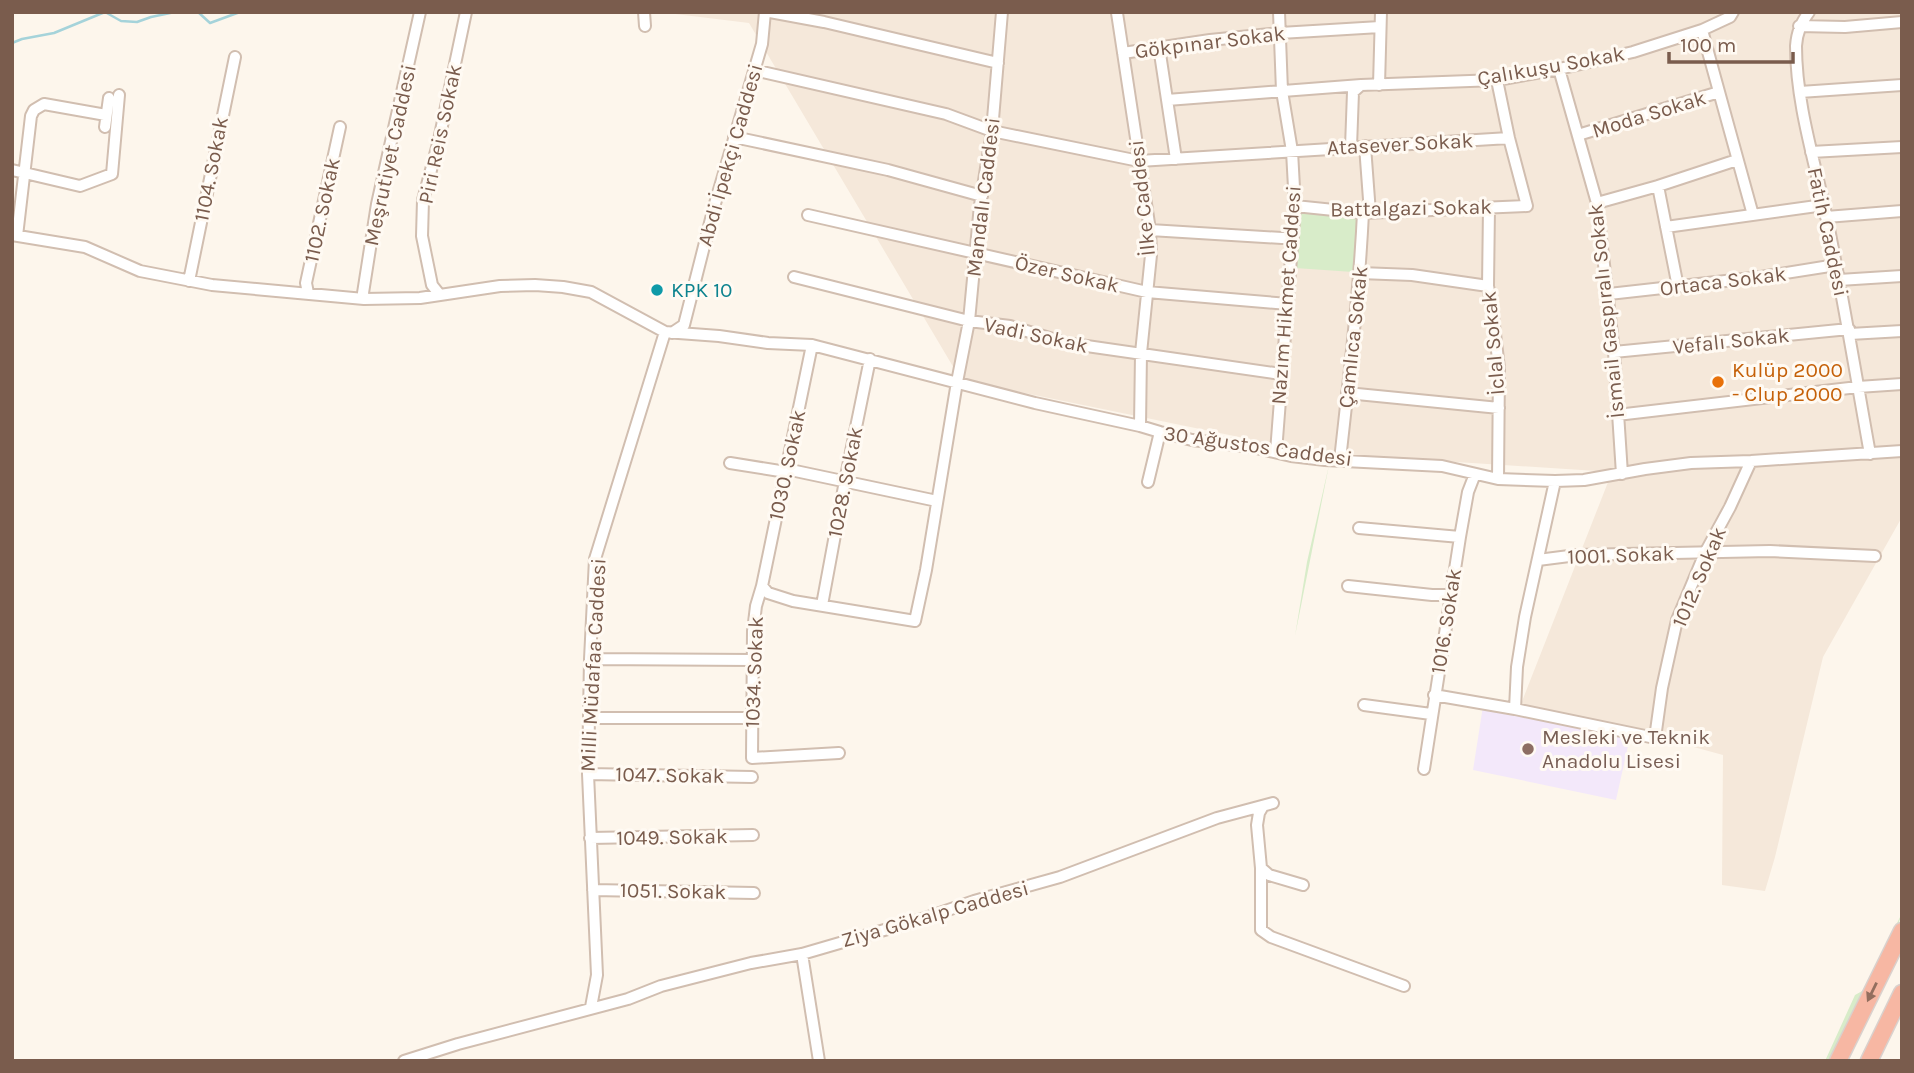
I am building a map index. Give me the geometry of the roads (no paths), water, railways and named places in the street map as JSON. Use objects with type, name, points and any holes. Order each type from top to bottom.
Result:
[{"type":"highway","points":[[1838,1061],[1902,931]]},
{"type":"highway","points":[[1869,1061],[1902,993]]},
{"type":"street","name":"Meşrutiyet Caddesi","points":[[364,299],[377,204],[420,12]]},
{"type":"street","name":"Piri Reis Sokak","points":[[440,295],[432,285],[422,236],[422,200],[439,140],[466,12]]},
{"type":"street","points":[[644,12],[645,26]]},
{"type":"street","points":[[768,12],[824,22],[998,63]]},
{"type":"street","name":"Abdi İpekçi Caddesi","points":[[668,332],[684,325],[734,137],[762,44],[768,12]]},
{"type":"street","name":"Mandalı Caddesi","points":[[822,605],[915,621],[969,321],[975,253],[992,131],[1002,12]]},
{"type":"street","name":"Nazım Hikmet Caddesi","points":[[1276,452],[1295,206],[1292,151],[1282,91],[1279,12]]},
{"type":"street","points":[[1379,85],[1381,12]]},
{"type":"street","points":[[1799,26],[1809,12]]},
{"type":"street","name":"İlke Caddesi","points":[[1117,13],[1150,230],[1151,255],[1142,354],[1140,426]]},
{"type":"street","name":"Çalıkuşu Sokak","points":[[1167,100],[1361,85],[1497,80],[1633,52],[1702,30],[1732,15]]},
{"type":"street","points":[[1799,26],[1845,27],[1902,22]]},
{"type":"street","name":"Fatih Caddesi","points":[[1799,26],[1796,45],[1800,92],[1871,454]]},
{"type":"street","name":"Gökpınar Sokak","points":[[1123,52],[1280,33],[1380,27]]},
{"type":"street","points":[[1702,30],[1753,215]]},
{"type":"street","points":[[1159,47],[1176,159]]},
{"type":"street","name":"1104. Sokak","points":[[189,281],[235,57]]},
{"type":"street","name":"İsmail Gaspıralı Sokak","points":[[1559,69],[1597,203],[1609,294],[1622,474]]},
{"type":"street","name":"Atasever Sokak","points":[[754,70],[946,114],[992,131],[1139,161],[1509,138]]},
{"type":"street","points":[[1497,80],[1509,138]]},
{"type":"street","points":[[1351,147],[1353,92],[1361,85]]},
{"type":"street","points":[[1800,92],[1902,85]]},
{"type":"street","name":"Moda Sokak","points":[[1578,135],[1719,92]]},
{"type":"street","points":[[18,171],[80,186],[112,174],[114,97],[106,115],[105,127]]},
{"type":"street","points":[[106,115],[44,104],[31,116],[18,171],[15,235],[85,247],[140,271],[189,281],[364,299],[420,298],[500,286],[563,287],[591,292],[668,332]]},
{"type":"street","name":"1102. Sokak","points":[[308,293],[306,283],[340,127]]},
{"type":"street","points":[[734,137],[888,170],[982,196]]},
{"type":"street","name":"Battalgazi Sokak","points":[[1295,206],[1366,213],[1527,206],[1509,138]]},
{"type":"street","name":"Çamlıca Sokak","points":[[1340,460],[1366,213],[1365,146]]},
{"type":"street","points":[[1811,152],[1902,148]]},
{"type":"street","points":[[1597,203],[1737,160]]},
{"type":"street","points":[[1658,186],[1678,287]]},
{"type":"street","points":[[1666,227],[1824,205]]},
{"type":"street","name":"İclal Sokak","points":[[1489,208],[1488,286],[1499,369],[1498,479]]},
{"type":"street","points":[[1826,217],[1902,211]]},
{"type":"street","name":"Özer Sokak","points":[[808,215],[1147,292],[1288,304]]},
{"type":"street","points":[[1150,230],[1293,237]]},
{"type":"street","name":"Ortaca Sokak","points":[[1609,294],[1836,265]]},
{"type":"street","points":[[1360,273],[1434,278],[1488,286]]},
{"type":"street","points":[[1839,280],[1902,276]]},
{"type":"street","name":"Vadi Sokak","points":[[794,277],[969,321],[1010,326],[1066,343],[1281,374]]},
{"type":"street","name":"Vefalı Sokak","points":[[1614,352],[1849,332],[1902,331]]},
{"type":"street","name":"30 Ağustos Caddesi","points":[[668,332],[812,345],[1035,403],[1192,440],[1325,460],[1442,466],[1498,479],[1584,480],[1691,463],[1902,451]]},
{"type":"street","name":"Milli Müdafaa Caddesi","points":[[591,1007],[597,975],[588,774],[595,559],[668,332]]},
{"type":"street","name":"1030. Sokak","points":[[762,586],[812,345]]},
{"type":"street","name":"1028. Sokak","points":[[822,605],[870,359]]},
{"type":"street","points":[[1617,415],[1902,384]]},
{"type":"street","points":[[1347,393],[1499,408]]},
{"type":"street","points":[[1148,482],[1160,432]]},
{"type":"street","name":"1012. Sokak","points":[[1515,709],[1655,738],[1662,688],[1677,620],[1705,553],[1751,461]]},
{"type":"street","points":[[730,463],[786,470],[937,501]]},
{"type":"street","name":"1016. Sokak","points":[[1424,769],[1460,537],[1468,492],[1475,474]]},
{"type":"street","points":[[1434,695],[1515,709],[1517,667],[1525,617],[1555,481]]},
{"type":"street","points":[[1359,528],[1460,537]]},
{"type":"street","name":"1001. Sokak","points":[[1538,560],[1577,555],[1770,551],[1875,556]]},
{"type":"street","points":[[762,586],[768,593],[793,601],[822,605]]},
{"type":"street","name":"1034. Sokak","points":[[762,586],[756,606],[752,758],[839,753]]},
{"type":"street","points":[[1348,586],[1451,595]]},
{"type":"street","points":[[590,659],[753,660]]},
{"type":"street","points":[[1364,705],[1431,714]]},
{"type":"street","points":[[589,718],[752,718]]},
{"type":"street","name":"1047. Sokak","points":[[588,774],[752,777]]},
{"type":"street","name":"Ziya Gökalp Caddesi","points":[[404,1061],[591,1007],[628,999],[661,986],[751,963],[802,954],[1060,877],[1217,818],[1268,804],[1259,813],[1257,825],[1261,868]]},
{"type":"street","name":"1049. Sokak","points":[[590,838],[753,835]]},
{"type":"street","points":[[1261,868],[1269,875],[1303,885]]},
{"type":"street","points":[[1261,868],[1261,930],[1404,986]]},
{"type":"street","name":"1051. Sokak","points":[[593,890],[754,892]]},
{"type":"street","points":[[802,954],[819,1061]]},
{"type":"waterway","points":[[105,12],[121,21],[137,22],[175,12]]},
{"type":"waterway","points":[[12,43],[54,33],[105,12]]},
{"type":"waterway","points":[[198,12],[210,23],[240,12]]},
{"type":"place","name":"KPK 10","points":[[657,290]]},
{"type":"place","name":"Kulüp 2000 - Clup 2000","points":[[1718,382]]},
{"type":"place","name":"Mesleki ve Teknik Anadolu Lisesi","points":[[1528,749]]}]
